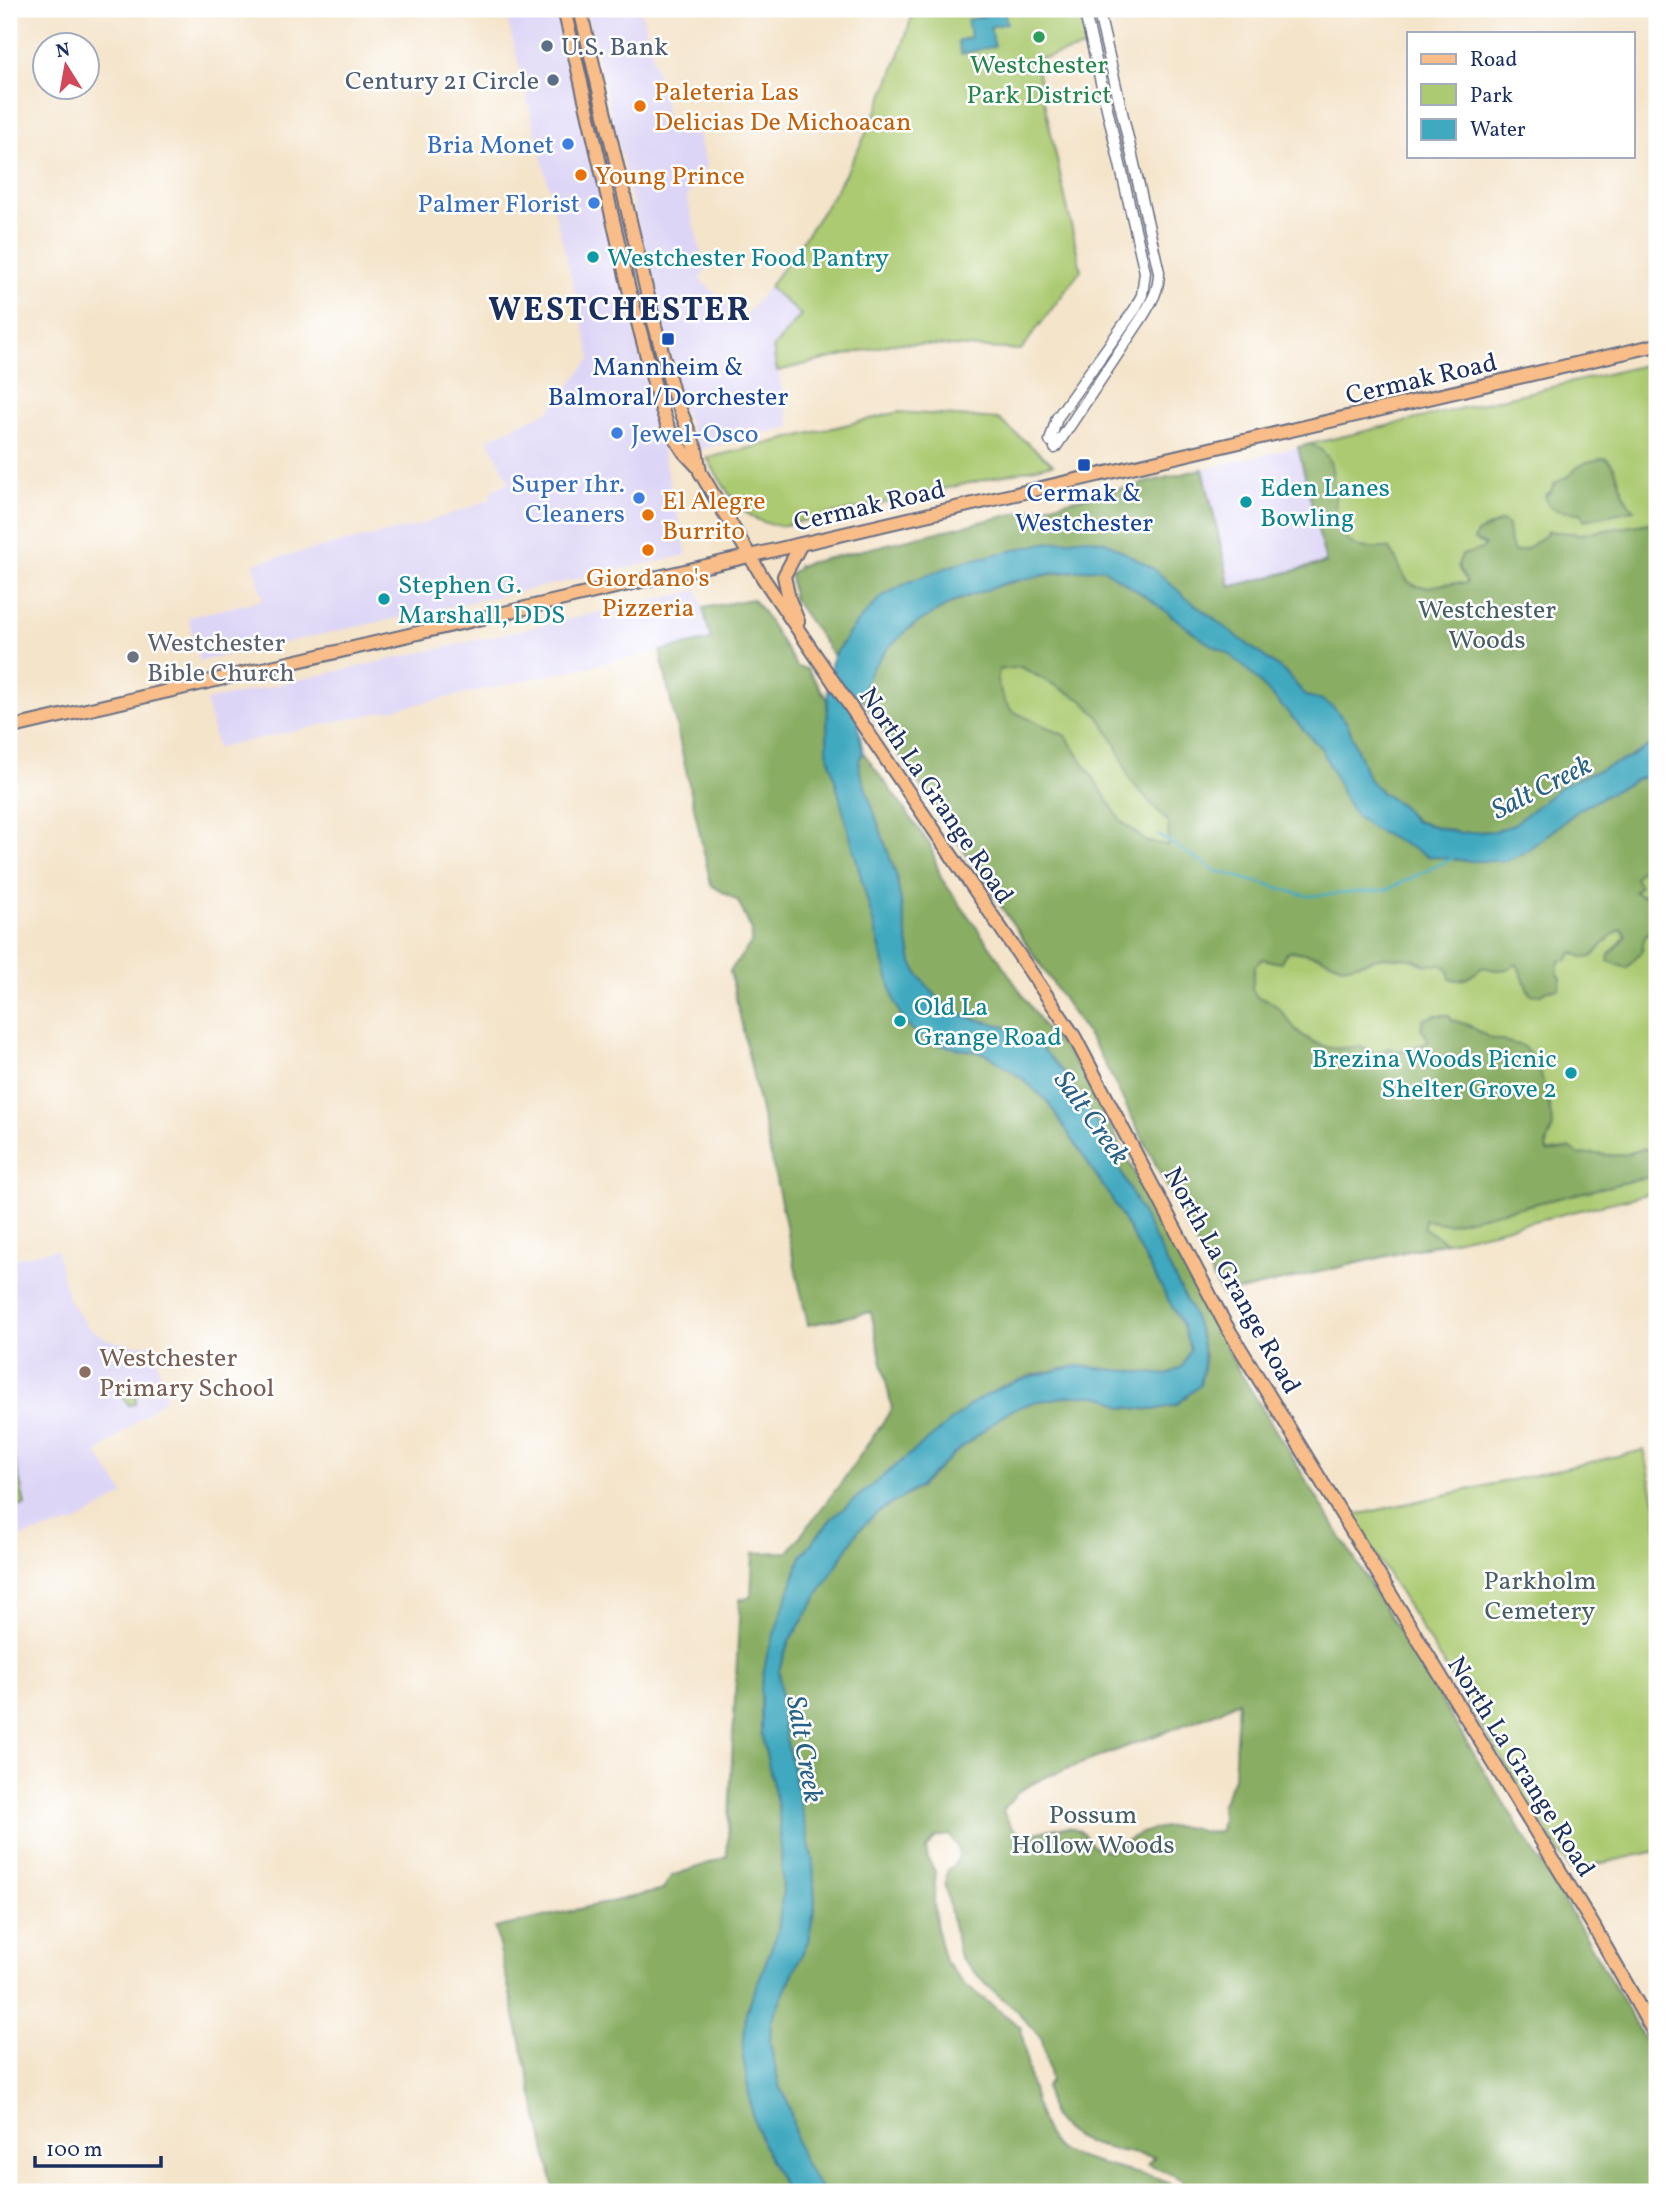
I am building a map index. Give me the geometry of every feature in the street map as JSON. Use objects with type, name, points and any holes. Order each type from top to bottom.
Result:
[{"type":"main road","points":[[564,9],[629,289],[658,398],[668,427],[692,463],[698,467]]},
{"type":"main road","points":[[580,9],[654,323],[673,392],[696,449],[698,467]]},
{"type":"main road","name":"Cermak Road","points":[[9,727],[1657,345]]},
{"type":"main road","name":"North La Grange Road","points":[[698,467],[749,557],[827,676],[1074,1037],[1224,1322],[1593,1926],[1657,2038]]},
{"type":"main road","points":[[801,544],[784,576],[789,599],[809,648]]},
{"type":"street","points":[[1084,9],[1145,272],[1142,295],[1135,309],[1058,418],[1052,444],[1143,316],[1155,297],[1159,284],[1159,272],[1098,9]]},
{"type":"shaded area","points":[[505,9],[558,9],[687,555],[199,661],[188,617],[263,600],[254,563],[417,526],[490,500],[491,491],[509,482],[488,439],[550,410],[591,358]]},
{"type":"shaded area","points":[[586,9],[641,9],[670,129],[682,134],[697,131],[707,166],[687,197],[701,253],[712,263],[699,279],[743,318],[769,287],[802,315],[773,350],[791,427],[700,449],[682,407]]},
{"type":"shaded area","points":[[1298,447],[1327,563],[1230,587],[1203,469]]},
{"type":"shaded area","points":[[698,590],[711,640],[217,748],[206,701]]},
{"type":"shaded area","name":"Westchester Primary School","points":[[56,1249],[68,1299],[88,1327],[107,1339],[118,1342],[154,1344],[166,1398],[97,1453],[124,1494],[77,1522],[9,1540],[9,1260]]},
{"type":"green space","points":[[914,9],[1079,9],[1088,47],[1035,60],[1081,270],[1021,350],[896,343],[777,371],[773,348],[801,315],[769,287],[804,239],[860,147],[890,79]]},
{"type":"green space","name":"Westchester Woods","points":[[1657,362],[1657,741],[1459,833],[1414,821],[1352,741],[855,625],[833,657],[798,566],[1203,469],[1230,587],[1327,562],[1298,447]]},
{"type":"green space","points":[[899,412],[998,419],[1053,464],[781,526],[755,518],[745,511],[728,492],[707,458]]},
{"type":"green space","name":"Westchester Woods","points":[[1311,444],[1325,453],[1332,468],[1338,522],[1342,533],[1350,542],[1361,547],[1389,548],[1406,579],[1415,586],[1467,582],[1458,567],[1462,555],[1482,549],[1485,545],[1474,540],[1477,533],[1502,521],[1508,525],[1510,544],[1514,552],[1531,546],[1546,535],[1547,531],[1581,534],[1657,522],[1657,741],[1629,758],[1565,784],[1514,825],[1495,831],[1459,833],[1416,821],[1400,804],[1383,794],[1368,778],[1347,723],[1322,700],[1306,696],[1287,674],[1185,597],[1154,569],[1000,554],[962,562],[911,581],[881,597],[855,625],[833,655],[793,598],[790,574],[804,564],[1203,469],[1230,587],[1326,563],[1298,447]]},
{"type":"green space","points":[[1605,458],[1614,467],[1625,496],[1634,510],[1584,520],[1581,513],[1559,511],[1550,506],[1545,496],[1554,484],[1587,462]]},
{"type":"green space","points":[[1102,568],[1151,600],[1205,641],[1229,654],[1250,672],[1322,749],[1345,799],[1428,856],[1468,861],[1506,861],[1553,831],[1580,809],[1637,779],[1657,774],[1657,865],[1639,872],[1635,878],[1640,886],[1634,892],[1643,896],[1653,891],[1657,895],[1657,928],[1648,933],[1642,951],[1627,968],[1608,961],[1609,955],[1626,936],[1622,929],[1611,936],[1592,957],[1584,958],[1573,952],[1567,960],[1559,961],[1559,989],[1547,990],[1540,995],[1530,994],[1517,964],[1500,970],[1483,967],[1468,978],[1455,980],[1450,979],[1448,969],[1442,965],[1423,964],[1412,959],[1383,957],[1344,967],[1319,956],[1292,951],[1286,953],[1280,963],[1262,959],[1255,966],[1252,989],[1257,997],[1280,1009],[1299,1033],[1313,1042],[1330,1047],[1359,1047],[1375,1054],[1388,1048],[1399,1051],[1427,1043],[1428,1039],[1421,1028],[1423,1020],[1435,1015],[1449,1015],[1452,1020],[1468,1025],[1490,1038],[1523,1046],[1539,1068],[1549,1107],[1553,1126],[1547,1141],[1547,1152],[1570,1148],[1580,1155],[1616,1155],[1641,1149],[1656,1150],[1657,1175],[1448,1224],[1424,1220],[1424,1228],[1446,1242],[1222,1295],[1099,1052],[860,696],[870,671],[880,656],[923,619],[946,606],[996,586]],"holes":[[[1021,667],[1082,700],[1099,717],[1117,746],[1130,780],[1169,823],[1168,845],[1147,842],[1121,821],[1066,736],[1012,711],[997,682],[999,670]]]},
{"type":"green space","points":[[752,599],[797,667],[807,669],[827,699],[827,750],[894,1000],[905,1024],[930,1043],[987,1054],[1023,1079],[1047,1101],[1113,1201],[1183,1326],[1190,1349],[1183,1366],[1167,1375],[1077,1366],[1033,1375],[1003,1386],[974,1403],[832,1518],[801,1556],[787,1600],[761,1732],[779,1811],[783,1890],[778,1931],[746,2013],[743,2055],[752,2114],[765,2150],[786,2192],[555,2192],[495,1928],[663,1890],[671,1876],[727,1857],[740,1599],[751,1597],[753,1553],[788,1552],[841,1483],[892,1409],[871,1312],[808,1325],[730,971],[751,943],[752,931],[738,901],[711,885],[660,651],[711,640],[703,608]]},
{"type":"green space","points":[[955,601],[1468,861],[1657,774],[1657,1192],[1222,1295],[1099,1052],[860,696]]},
{"type":"green space","name":"Possum Hollow Woods","points":[[863,752],[930,845],[941,878],[1048,1033],[1064,1046],[1087,1082],[1238,1369],[1586,1937],[1657,2062],[1657,2192],[1196,2192],[1180,2178],[1147,2165],[1154,2157],[1097,2145],[1070,2134],[1059,2125],[1048,2100],[1046,2087],[1051,2081],[1042,2039],[1016,2010],[960,1957],[945,1885],[947,1871],[956,1863],[959,1854],[949,1835],[936,1837],[926,1849],[928,1860],[935,1871],[937,1931],[945,1962],[965,1985],[1021,2027],[1038,2112],[1051,2141],[1066,2153],[1156,2178],[1182,2192],[823,2192],[807,2168],[798,2146],[790,2109],[780,2089],[770,2043],[771,2021],[808,1941],[815,1907],[813,1862],[783,1726],[779,1670],[789,1642],[858,1531],[875,1514],[919,1488],[955,1453],[1007,1412],[1034,1402],[1070,1396],[1097,1396],[1122,1407],[1153,1410],[1176,1405],[1200,1385],[1205,1355],[1191,1310],[1094,1119],[1003,1026],[967,1017],[940,1001],[919,976],[912,963],[896,875],[860,772],[859,761]],"holes":[[[1238,1701],[1234,1778],[1221,1806],[1220,1831],[1209,1833],[1183,1827],[1163,1827],[1135,1836],[1110,1851],[1097,1848],[1073,1828],[1062,1827],[1032,1834],[1016,1831],[1003,1810],[1019,1791],[1046,1777],[1218,1712]]]},
{"type":"green space","points":[[129,1384],[137,1389],[135,1404],[129,1405],[121,1394],[125,1385]]},
{"type":"green space","points":[[9,1434],[25,1505],[9,1509]]},
{"type":"green space","name":"Parkholm Cemetery","points":[[1644,1450],[1657,1509],[1657,1851],[1570,1870],[1352,1516]]},
{"type":"water","points":[[1004,11],[1007,23],[990,27],[995,46],[961,54],[958,41],[971,37],[967,20]]},
{"type":"water","name":"Salt Creek","points":[[1086,538],[1106,542],[1154,569],[1185,597],[1287,674],[1306,696],[1322,700],[1334,708],[1347,723],[1368,778],[1383,794],[1400,804],[1414,821],[1459,833],[1495,831],[1513,825],[1564,784],[1629,758],[1657,741],[1657,774],[1637,779],[1580,809],[1524,853],[1506,861],[1468,861],[1428,856],[1373,829],[1355,815],[1322,749],[1250,672],[1229,654],[1205,641],[1151,600],[1102,568],[1054,573],[1006,583],[955,601],[912,626],[888,648],[871,670],[860,697],[859,732],[863,752],[859,761],[860,772],[896,875],[912,963],[940,1001],[967,1017],[1003,1026],[1042,1048],[1064,1073],[1094,1119],[1191,1310],[1201,1338],[1203,1364],[1200,1385],[1176,1405],[1153,1410],[1122,1407],[1097,1396],[1070,1396],[1034,1402],[1007,1412],[955,1453],[918,1488],[875,1514],[858,1531],[789,1642],[779,1670],[783,1725],[813,1862],[815,1907],[808,1941],[771,2021],[770,2043],[780,2089],[787,2101],[800,2153],[823,2192],[786,2192],[765,2150],[752,2114],[743,2055],[746,2013],[778,1931],[783,1890],[779,1811],[761,1732],[761,1687],[767,1655],[801,1556],[832,1518],[974,1402],[1003,1386],[1077,1366],[1167,1375],[1183,1366],[1190,1349],[1183,1326],[1113,1201],[1047,1101],[1023,1079],[987,1054],[930,1043],[905,1024],[894,1000],[827,750],[828,680],[833,657],[855,625],[881,597],[911,581],[962,562],[1045,543]]},
{"type":"waterway","points":[[1158,835],[1216,871],[1308,896],[1386,890],[1453,858]]},
{"type":"place","name":"Westchester Park District","points":[[1039,37]]},
{"type":"place","name":"U.S. Bank","points":[[547,46]]},
{"type":"place","name":"Century 21 Circle","points":[[553,80]]},
{"type":"place","name":"Paleteria Las Delicias De Michoacan","points":[[640,106]]},
{"type":"place","name":"Bria Monet","points":[[568,144]]},
{"type":"place","name":"Young Prince","points":[[581,175]]},
{"type":"place","name":"Palmer Florist","points":[[594,203]]},
{"type":"place","name":"Westchester Food Pantry","points":[[593,257]]},
{"type":"place","name":"Mannheim & Balmoral/Dorchester","points":[[668,339]]},
{"type":"place","name":"Jewel-Osco","points":[[617,433]]},
{"type":"place","name":"Cermak & Westchester","points":[[1084,465]]},
{"type":"place","name":"Super 1hr. Cleaners","points":[[639,498]]},
{"type":"place","name":"Eden Lanes Bowling","points":[[1246,502]]},
{"type":"place","name":"El Alegre Burrito","points":[[648,515]]},
{"type":"place","name":"Giordano's Pizzeria","points":[[648,550]]},
{"type":"place","name":"Stephen G. Marshall, DDS","points":[[384,599]]},
{"type":"place","name":"Westchester Bible Church","points":[[133,657]]},
{"type":"place","name":"Old La Grange Road","points":[[900,1021]]},
{"type":"place","name":"Brezina Woods Picnic Shelter Grove 2","points":[[1571,1073]]},
{"type":"place","name":"Westchester Primary School","points":[[85,1372]]},
{"type":"district","name":"WESTCHESTER","points":[[620,308]]}]
